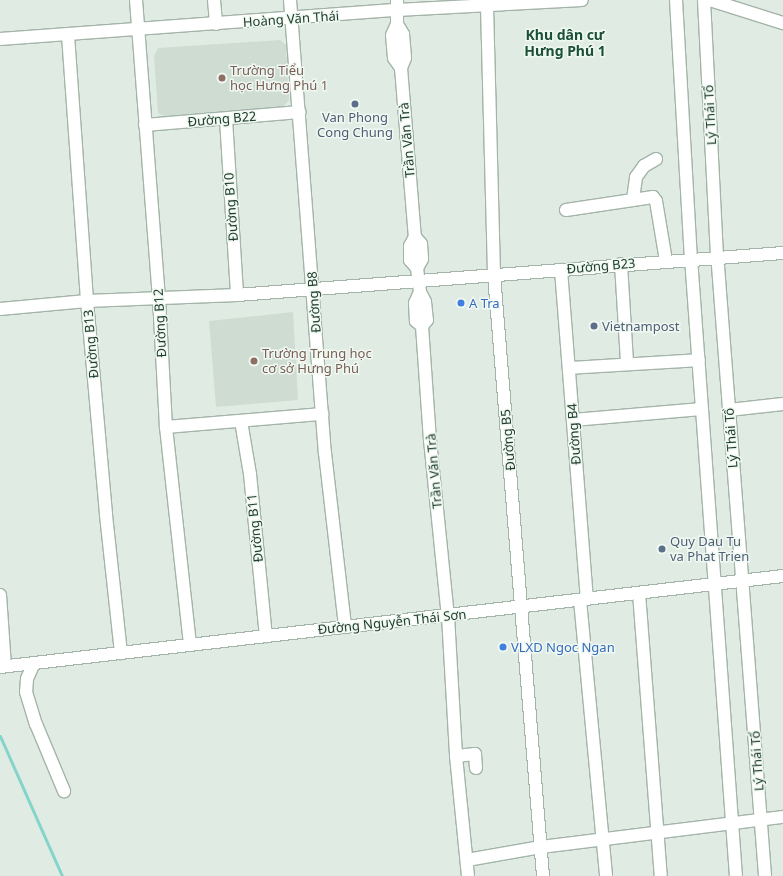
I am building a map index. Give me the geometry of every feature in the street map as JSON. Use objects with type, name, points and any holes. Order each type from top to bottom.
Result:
[{"type":"street","name":"Đường B12","points":[[136,0],[159,298],[166,427],[190,645]]},
{"type":"street","points":[[214,0],[216,24]]},
{"type":"street","name":"Đường B8","points":[[290,0],[322,414],[345,627]]},
{"type":"street","name":"Hoàng Văn Thái","points":[[0,40],[292,19],[397,5],[487,6],[535,1],[582,0]]},
{"type":"street","name":"Lý Thái Tổ","points":[[676,0],[691,258],[736,876]]},
{"type":"street","name":"Lý Thái Tổ","points":[[704,0],[718,260],[765,876]]},
{"type":"street","points":[[710,0],[783,23]]},
{"type":"street","name":"Trần Văn Trà","points":[[397,5],[397,24],[403,34],[406,58],[401,68],[415,237],[421,244],[422,259],[417,268],[419,286],[425,302],[427,320],[422,326],[430,440],[448,616],[456,756],[468,876]]},
{"type":"street","name":"Đường B5","points":[[487,6],[494,274],[523,606],[543,876]]},
{"type":"street","name":"Đường B13","points":[[68,35],[87,301],[106,515],[121,653]]},
{"type":"street","name":"Đường B22","points":[[145,125],[226,120],[299,112]]},
{"type":"street","name":"Đường B10","points":[[226,120],[237,295]]},
{"type":"street","points":[[633,199],[636,177],[644,166],[656,159]]},
{"type":"street","points":[[566,210],[651,196],[655,198],[666,261]]},
{"type":"street","name":"Đường B23","points":[[0,309],[87,301],[237,295],[313,289],[419,286],[494,274],[561,270],[691,258],[718,260],[783,253]]},
{"type":"street","points":[[621,264],[627,363]]},
{"type":"street","name":"Đường B4","points":[[561,270],[573,420],[583,599],[601,839],[606,876]]},
{"type":"street","points":[[569,368],[627,363],[699,360]]},
{"type":"street","points":[[729,410],[783,404]]},
{"type":"street","points":[[573,420],[702,409]]},
{"type":"street","points":[[166,427],[322,414]]},
{"type":"street","name":"Đường B11","points":[[241,421],[250,474],[266,636]]},
{"type":"street","name":"Đường Nguyễn Thái Sơn","points":[[2,667],[783,576]]},
{"type":"street","points":[[639,593],[661,876]]},
{"type":"street","points":[[0,595],[2,667]]},
{"type":"street","points":[[34,663],[27,679],[26,692],[36,724],[64,791]]},
{"type":"street","points":[[456,756],[475,754],[476,768]]},
{"type":"street","points":[[467,860],[541,847],[732,822],[783,817]]},
{"type":"shaded area","name":"Trường Tiểu học Hưng Phú 1","points":[[280,40],[286,45],[289,100],[283,107],[167,117],[158,113],[154,56],[158,48]]},
{"type":"shaded area","name":"Trường Trung học cơ sở Hưng Phú","points":[[293,312],[298,400],[216,407],[209,321]]},
{"type":"waterway","points":[[0,736],[62,876]]},
{"type":"place","name":"Trường Tiểu học Hưng Phú 1","points":[[222,78]]},
{"type":"place","name":"Van Phong Cong Chung","points":[[355,104]]},
{"type":"place","name":"A Tra","points":[[461,303]]},
{"type":"place","name":"Vietnampost","points":[[594,326]]},
{"type":"place","name":"Trường Trung học cơ sở Hưng Phú","points":[[254,361]]},
{"type":"place","name":"Quy Dau Tu va Phat Trien","points":[[662,549]]},
{"type":"place","name":"VLXD Ngoc Ngan","points":[[503,647]]},
{"type":"district","name":"Khu dân cư Hưng Phú 1","points":[[565,44]]}]
